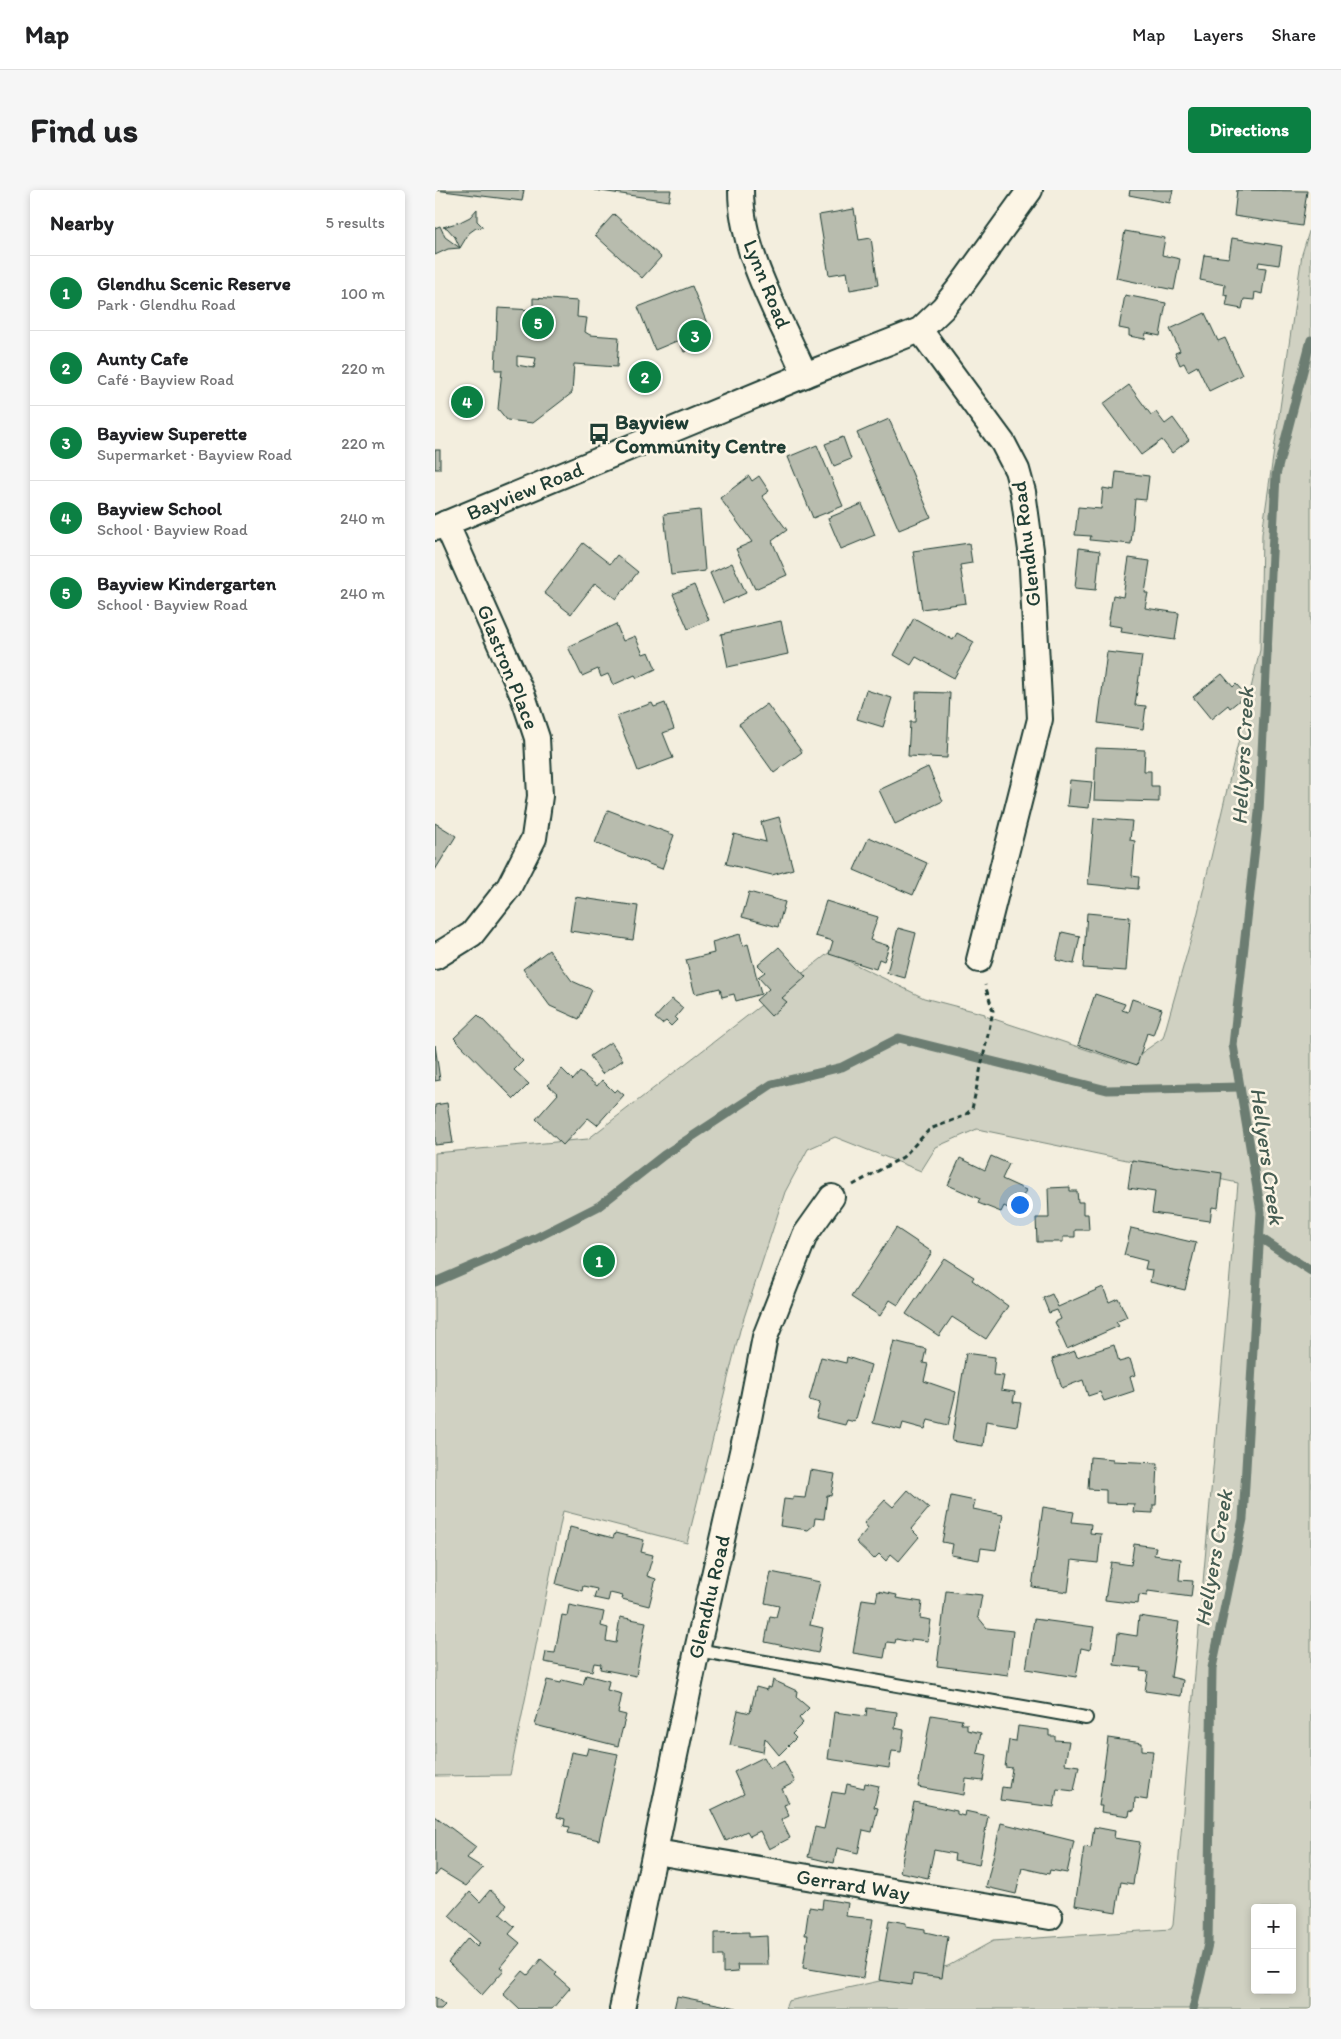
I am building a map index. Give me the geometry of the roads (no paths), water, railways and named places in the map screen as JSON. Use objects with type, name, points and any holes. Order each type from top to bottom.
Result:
[{"type":"street","name":"Lynn Road","points":[[741,190],[741,206],[745,230],[755,261],[805,375]]},
{"type":"street","points":[[920,330],[943,308],[1030,190]]},
{"type":"street","name":"Bayview Road","points":[[441,525],[805,375],[920,330]]},
{"type":"street","name":"Glendhu Road","points":[[920,330],[1003,443],[1017,470],[1023,492],[1031,550],[1040,719],[979,960]]},
{"type":"street","name":"Glastron Place","points":[[435,957],[472,934],[509,887],[534,838],[540,796],[537,738],[523,696],[441,525]]},
{"type":"street","name":"Glendhu Road","points":[[622,2009],[697,1650],[746,1434],[765,1337],[805,1235],[832,1197]]},
{"type":"street","name":"Gerrard Way","points":[[656,1852],[1050,1917]]},
{"type":"lane","points":[[697,1650],[1085,1718]]},
{"type":"waterway","name":"Hellyers Creek","points":[[1193,2009],[1208,1944],[1212,1668],[1243,1519],[1261,1212],[1233,1045],[1259,812],[1276,475],[1311,340]]},
{"type":"waterway","points":[[435,1282],[530,1241],[599,1206],[664,1155],[772,1084],[842,1067],[899,1038],[1107,1090],[1240,1087]]},
{"type":"waterway","points":[[1259,1237],[1311,1271]]},
{"type":"place","name":"Bayview Kindergarten","points":[[538,323]]},
{"type":"place","name":"Bayview Superette","points":[[695,336]]},
{"type":"place","name":"Aunty Cafe","points":[[645,377]]},
{"type":"place","name":"Bayview School","points":[[467,402]]},
{"type":"place","name":"Bayview Community Centre","points":[[599,434]]},
{"type":"place","name":"Glendhu Scenic Reserve","points":[[599,1261]]}]
